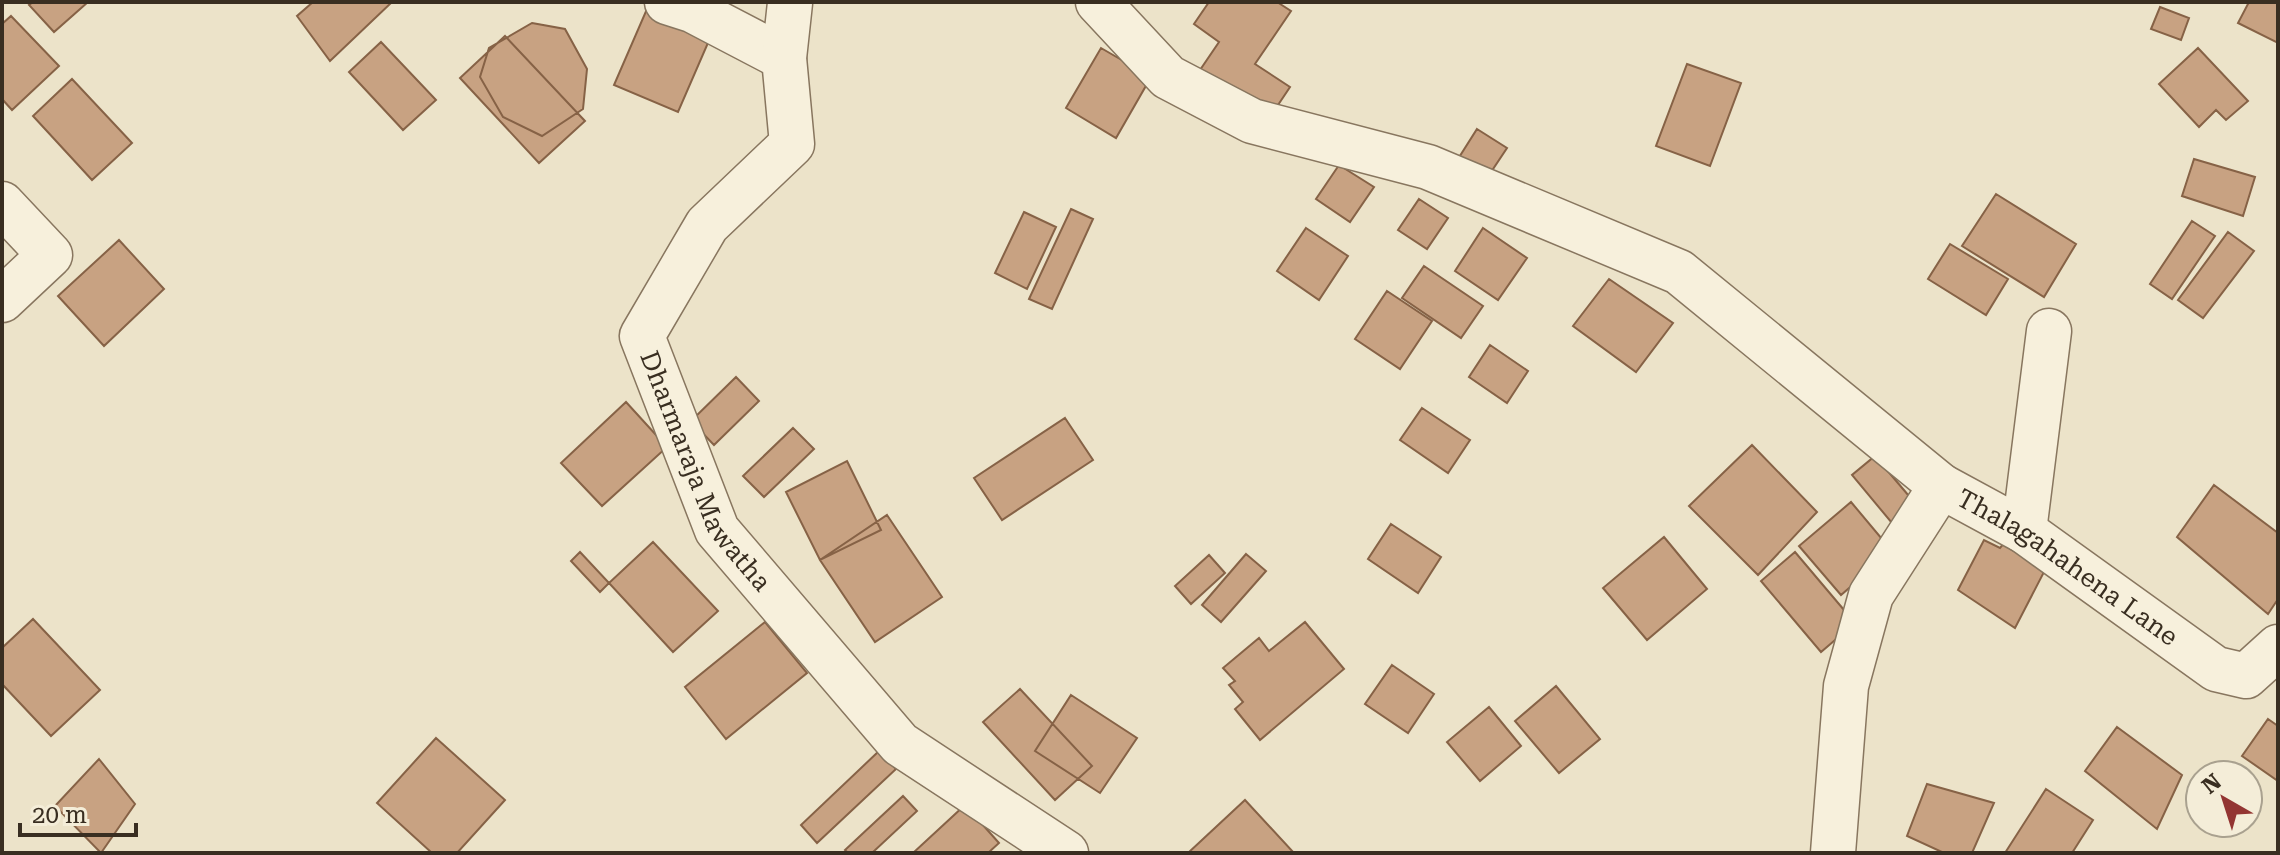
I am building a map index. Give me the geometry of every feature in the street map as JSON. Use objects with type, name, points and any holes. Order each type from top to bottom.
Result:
[{"type":"street","points":[[667,2],[692,10],[784,58]]},
{"type":"street","name":"Dharmaraja Mawatha","points":[[790,2],[784,58],[792,144],[707,225],[642,336],[717,530],[900,744],[1066,853]]},
{"type":"street","points":[[1098,2],[1168,77],[1252,121],[1428,167],[1679,272],[1941,486]]},
{"type":"street","points":[[2,204],[50,255],[2,300]]},
{"type":"street","points":[[2024,531],[2049,331]]},
{"type":"street","name":"Thalagahahena Lane","points":[[1833,853],[1846,686],[1871,595],[1941,486],[2024,531],[2216,669],[2246,676],[2278,647]]},
{"type":"building","points":[[33,2],[88,2],[54,32],[29,5]]},
{"type":"building","points":[[313,2],[392,2],[330,61],[297,16]]},
{"type":"building","points":[[650,2],[714,29],[678,112],[614,85]]},
{"type":"building","points":[[1209,2],[1277,2],[1291,11],[1255,64],[1290,87],[1268,120],[1198,73],[1219,42],[1194,24]]},
{"type":"building","points":[[2249,2],[2278,2],[2278,43],[2238,23]]},
{"type":"building","points":[[2160,7],[2189,18],[2181,40],[2151,29]]},
{"type":"building","points":[[11,16],[59,66],[12,110],[2,99],[2,24]]},
{"type":"building","points":[[532,23],[565,29],[587,69],[583,109],[542,136],[503,117],[480,77],[489,48]]},
{"type":"building","points":[[505,36],[585,121],[539,163],[460,78]]},
{"type":"building","points":[[381,42],[436,100],[403,130],[349,72]]},
{"type":"building","points":[[1101,48],[1151,77],[1116,138],[1066,108]]},
{"type":"building","points":[[2198,48],[2248,101],[2226,120],[2216,110],[2199,127],[2159,84]]},
{"type":"building","points":[[1687,64],[1741,83],[1710,166],[1656,146]]},
{"type":"building","points":[[72,79],[132,143],[92,180],[33,116]]},
{"type":"building","points":[[1477,129],[1507,148],[1487,178],[1458,159]]},
{"type":"building","points":[[2194,159],[2255,177],[2243,216],[2182,196]]},
{"type":"building","points":[[1339,165],[1374,187],[1350,222],[1316,199]]},
{"type":"building","points":[[1996,194],[2076,244],[2044,297],[1962,246]]},
{"type":"building","points":[[1419,199],[1448,218],[1427,249],[1398,230]]},
{"type":"building","points":[[1071,209],[1093,219],[1052,309],[1029,299]]},
{"type":"building","points":[[1024,212],[1056,227],[1027,289],[995,273]]},
{"type":"building","points":[[2192,221],[2215,236],[2172,299],[2150,284]]},
{"type":"building","points":[[1306,228],[1348,256],[1319,300],[1277,271]]},
{"type":"building","points":[[1483,228],[1527,258],[1498,300],[1455,271]]},
{"type":"building","points":[[2228,232],[2254,251],[2203,318],[2178,300]]},
{"type":"building","points":[[119,240],[164,289],[104,346],[58,296]]},
{"type":"building","points":[[1950,244],[2008,279],[1986,315],[1928,279]]},
{"type":"building","points":[[1424,266],[1483,306],[1461,338],[1402,298]]},
{"type":"building","points":[[1609,279],[1673,323],[1636,372],[1573,326]]},
{"type":"building","points":[[1387,291],[1432,321],[1400,369],[1355,339]]},
{"type":"building","points":[[1490,345],[1528,371],[1507,403],[1469,377]]},
{"type":"building","points":[[736,377],[759,401],[714,445],[691,421]]},
{"type":"building","points":[[626,402],[667,447],[602,506],[561,463]]},
{"type":"building","points":[[1422,408],[1470,440],[1448,473],[1400,440]]},
{"type":"building","points":[[1065,418],[1093,460],[1002,520],[974,478]]},
{"type":"building","points":[[793,428],[814,449],[764,497],[743,476]]},
{"type":"building","points":[[1752,445],[1817,512],[1758,575],[1689,506]]},
{"type":"building","points":[[1875,456],[1920,509],[1897,529],[1852,475]]},
{"type":"building","points":[[847,461],[881,530],[820,560],[786,492]]},
{"type":"building","points":[[2214,485],[2278,533],[2278,599],[2268,614],[2177,537]]},
{"type":"building","points":[[1851,502],[1892,551],[1841,595],[1799,546]]},
{"type":"building","points":[[887,515],[942,597],[875,642],[820,560]]},
{"type":"building","points":[[1391,524],[1441,557],[1418,593],[1368,559]]},
{"type":"building","points":[[2010,536],[2045,570],[2015,628],[1958,590],[1984,540],[2000,548]]},
{"type":"building","points":[[1664,537],[1707,589],[1647,640],[1603,588]]},
{"type":"building","points":[[653,542],[718,611],[673,652],[609,583]]},
{"type":"building","points":[[580,552],[609,583],[600,592],[571,561]]},
{"type":"building","points":[[1795,552],[1855,623],[1821,652],[1761,581]]},
{"type":"building","points":[[1246,554],[1266,571],[1221,622],[1202,605]]},
{"type":"building","points":[[1209,555],[1225,573],[1191,604],[1175,586]]},
{"type":"building","points":[[33,619],[100,690],[51,736],[2,684],[2,648]]},
{"type":"building","points":[[765,622],[807,673],[726,739],[685,687]]},
{"type":"building","points":[[1305,622],[1344,669],[1260,740],[1235,709],[1243,702],[1229,685],[1235,681],[1223,668],[1259,638],[1269,651]]},
{"type":"building","points":[[1392,665],[1434,694],[1408,733],[1365,704]]},
{"type":"building","points":[[1556,686],[1600,739],[1559,773],[1515,721]]},
{"type":"building","points":[[1020,689],[1092,766],[1055,800],[983,722]]},
{"type":"building","points":[[1071,695],[1137,738],[1100,793],[1035,751]]},
{"type":"building","points":[[1489,707],[1521,746],[1480,781],[1447,742]]},
{"type":"building","points":[[2268,719],[2278,726],[2278,781],[2264,771],[2264,759],[2242,756]]},
{"type":"building","points":[[2117,727],[2182,775],[2157,829],[2085,771]]},
{"type":"building","points":[[436,738],[505,800],[457,853],[432,853],[377,803]]},
{"type":"building","points":[[879,751],[896,769],[817,843],[801,825]]},
{"type":"building","points":[[99,759],[135,804],[101,853],[55,806]]},
{"type":"building","points":[[1927,784],[1994,803],[1972,853],[1944,853],[1907,836]]},
{"type":"building","points":[[2046,789],[2093,820],[2072,853],[2005,853]]},
{"type":"building","points":[[903,796],[917,811],[872,853],[848,853],[845,850]]},
{"type":"building","points":[[1245,800],[1294,853],[1188,853]]},
{"type":"building","points":[[965,805],[999,843],[988,853],[913,853]]}]
